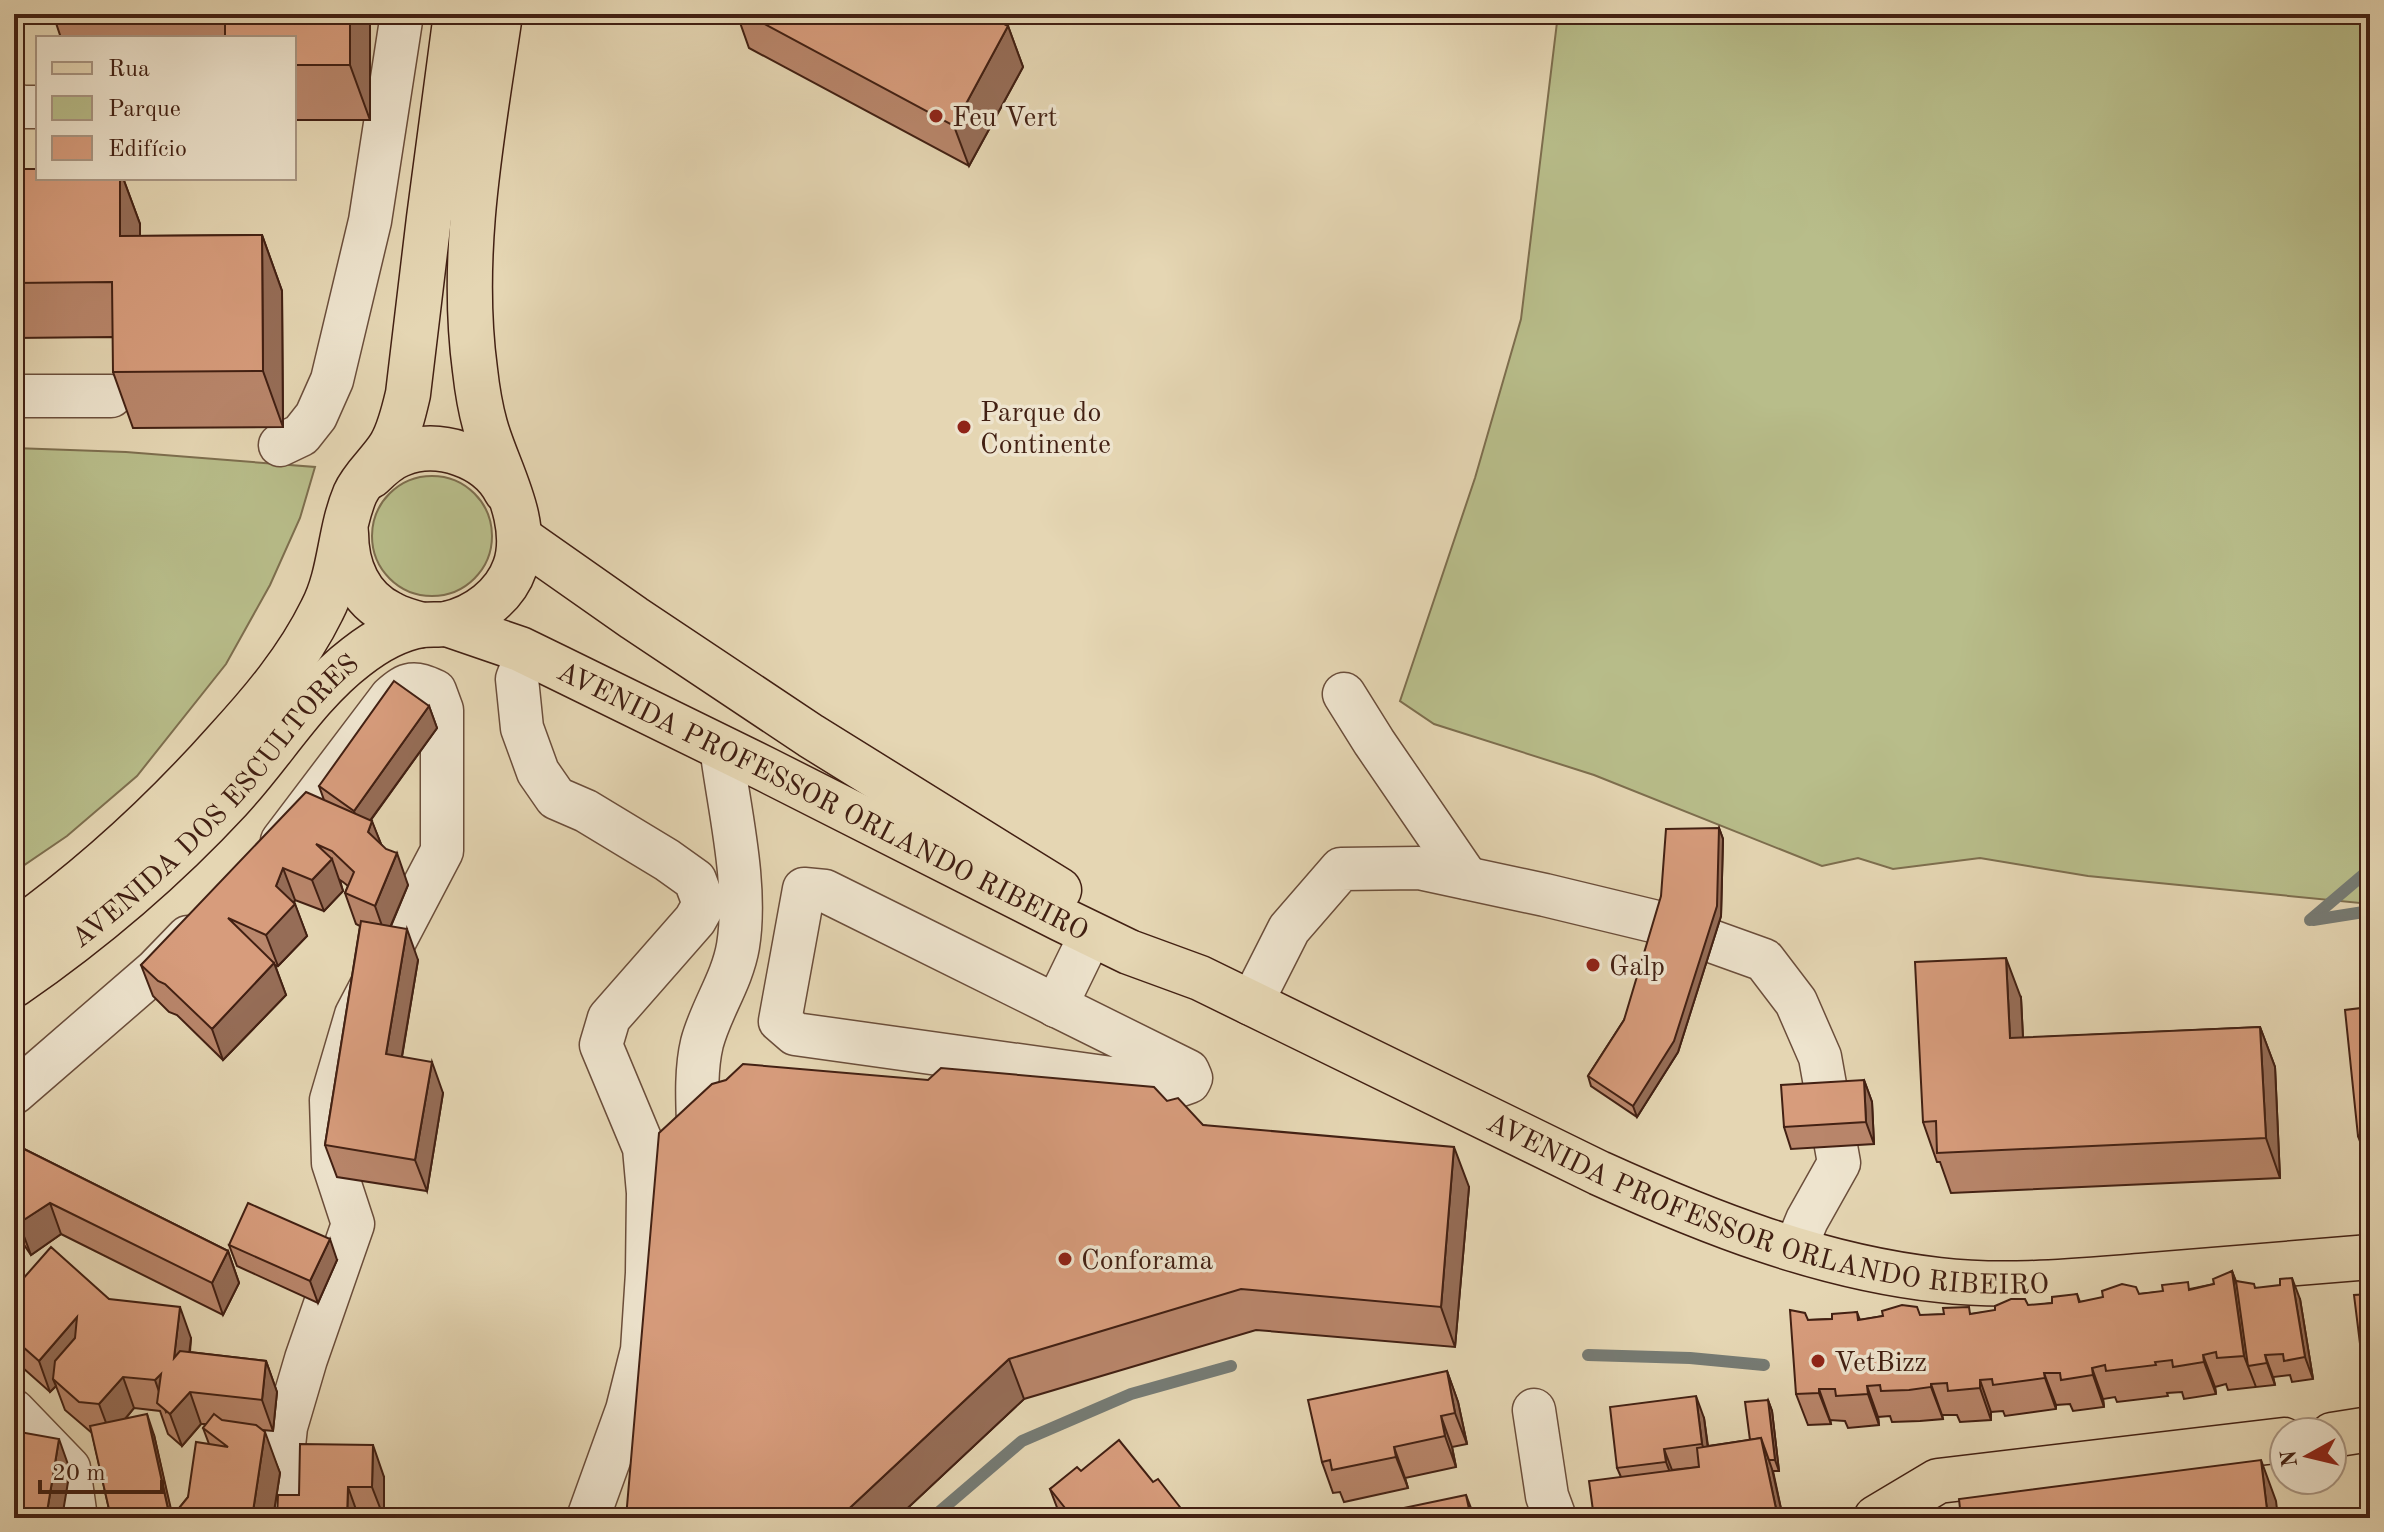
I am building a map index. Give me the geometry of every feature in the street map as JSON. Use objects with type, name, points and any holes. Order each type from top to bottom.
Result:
[{"type":"main road","name":"AVENIDA DOS ESCULTORES","points":[[14,933],[91,874],[179,793],[254,711],[324,608],[352,502],[391,446],[408,394],[456,14]]},
{"type":"main road","points":[[500,14],[473,213],[470,316],[474,365],[484,422],[516,520]]},
{"type":"main road","points":[[434,624],[389,614],[365,595],[350,571],[346,545],[352,502],[378,469],[401,454],[428,448],[456,451],[482,464],[502,483],[516,520]]},
{"type":"main road","name":"AVENIDA DOS ESCULTORES","points":[[14,985],[86,932],[179,850],[228,801],[327,682],[350,661],[391,635],[476,613],[499,594],[515,568],[516,520]]},
{"type":"main road","name":"AVENIDA PROFESSOR ORLANDO RIBEIRO","points":[[516,520],[634,618],[811,736],[1200,978],[1661,1201],[1795,1249],[1897,1274],[1943,1281],[2077,1280],[2370,1257]]},
{"type":"main road","name":"AVENIDA PROFESSOR ORLANDO RIBEIRO","points":[[434,624],[527,653],[1091,934],[1129,952],[1200,978]]},
{"type":"main road","points":[[2348,1432],[2370,1429]]},
{"type":"main road","points":[[1876,1518],[1938,1481],[2268,1442]]},
{"type":"street","points":[[280,445],[301,435],[316,416],[332,380],[370,221],[402,14]]},
{"type":"street","points":[[14,104],[36,107]]},
{"type":"street","points":[[14,396],[111,396]]},
{"type":"street","points":[[527,653],[517,679],[522,728],[538,772],[556,798],[586,811],[695,880],[704,904],[695,920],[609,1018],[601,1045],[644,1148],[648,1193],[647,1273],[642,1350],[627,1410],[588,1518]]},
{"type":"street","points":[[253,871],[286,838],[391,697],[405,685],[420,684],[435,691],[442,710],[442,851],[356,1015],[331,1100],[333,1163],[353,1224],[286,1427],[280,1518]]},
{"type":"street","points":[[1344,694],[1467,878]]},
{"type":"street","points":[[698,1122],[697,1091],[702,1044],[732,971],[738,944],[739,880],[721,747]]},
{"type":"street","points":[[1251,1004],[1289,929],[1341,869],[1419,868],[1467,878],[1661,923],[1764,960],[1796,1002],[1820,1057],[1839,1163],[1807,1220],[1795,1249]]},
{"type":"street","points":[[739,880],[825,891],[1188,1071],[1191,1078],[1189,1082],[1175,1087],[795,1034],[780,1021],[804,889]]},
{"type":"street","points":[[14,1093],[156,970],[210,915]]},
{"type":"street","points":[[1047,1069],[1091,934]]},
{"type":"street","points":[[1534,1410],[1547,1496],[1555,1518]]},
{"type":"street","points":[[14,1411],[69,1468],[76,1518]]},
{"type":"green space","points":[[1558,14],[2370,14],[2370,904],[2088,876],[1980,858],[1893,869],[1858,858],[1822,866],[1594,775],[1434,724],[1400,701],[1475,478],[1521,319]]},
{"type":"green space","points":[[14,448],[126,452],[315,467],[300,518],[270,585],[226,664],[137,776],[67,836],[14,872]]},
{"type":"green space","points":[[432,476],[455,480],[475,493],[488,513],[492,536],[488,559],[475,579],[455,592],[432,596],[409,592],[389,579],[376,559],[372,536],[376,513],[389,493],[409,480]]},
{"type":"building","points":[[225,14],[350,14],[350,65],[296,65],[296,36],[225,36]]},
{"type":"building","points":[[746,14],[985,14],[1008,26],[954,126]]},
{"type":"building","points":[[14,169],[36,169],[36,180],[120,180],[120,236],[262,235],[263,371],[113,372],[112,282],[14,283]]},
{"type":"building","points":[[394,681],[429,706],[354,811],[319,786]]},
{"type":"building","points":[[306,792],[372,821],[368,832],[386,849],[397,853],[375,906],[345,893],[354,872],[332,851],[316,844],[332,859],[312,880],[283,868],[276,886],[295,904],[266,935],[228,918],[274,963],[212,1029],[141,965]]},
{"type":"building","points":[[1719,828],[1717,906],[1674,1041],[1633,1106],[1588,1076],[1624,1020],[1661,896],[1666,829]]},
{"type":"building","points":[[361,921],[407,929],[386,1054],[432,1062],[415,1160],[325,1145]]},
{"type":"building","points":[[2006,958],[2010,1038],[2260,1027],[2266,1138],[1937,1153],[1936,1121],[1923,1122],[1915,962]]},
{"type":"building","points":[[2370,1007],[2370,1134],[2358,1136],[2345,1010]]},
{"type":"building","name":"Conforama","points":[[743,1064],[928,1080],[941,1068],[1154,1087],[1167,1101],[1178,1098],[1203,1125],[1454,1147],[1441,1307],[1241,1289],[1009,1359],[839,1518],[626,1518],[659,1133],[712,1084],[726,1080]]},
{"type":"building","points":[[1864,1080],[1866,1122],[1784,1127],[1781,1085]]},
{"type":"building","points":[[14,1144],[228,1251],[212,1283],[50,1203],[19,1223],[14,1216]]},
{"type":"building","points":[[248,1203],[330,1239],[310,1281],[229,1245]]},
{"type":"building","points":[[51,1247],[109,1299],[180,1307],[174,1358],[180,1351],[266,1361],[262,1400],[190,1392],[170,1414],[157,1403],[161,1374],[155,1380],[123,1377],[99,1404],[79,1402],[53,1379],[55,1361],[75,1338],[77,1317],[39,1361],[14,1339],[14,1289]]},
{"type":"building","points":[[2232,1271],[2244,1356],[2217,1358],[2216,1352],[2203,1355],[2204,1362],[2173,1367],[2172,1360],[2106,1371],[2105,1365],[2092,1368],[2093,1375],[2061,1380],[2060,1373],[2044,1373],[2045,1378],[1993,1385],[1992,1379],[1980,1380],[1980,1388],[1948,1391],[1947,1383],[1909,1390],[1881,1391],[1880,1385],[1867,1386],[1868,1394],[1836,1396],[1835,1389],[1819,1389],[1819,1393],[1796,1394],[1790,1310],[1805,1313],[1808,1320],[1832,1319],[1832,1314],[1857,1312],[1858,1320],[1883,1316],[1882,1311],[1902,1305],[1917,1307],[1920,1315],[1944,1314],[1943,1308],[1969,1307],[1970,1314],[1995,1310],[1995,1306],[2011,1299],[2025,1299],[2028,1305],[2052,1303],[2052,1297],[2077,1294],[2079,1302],[2103,1297],[2102,1291],[2122,1284],[2136,1287],[2139,1294],[2163,1291],[2162,1285],[2188,1282],[2189,1290],[2214,1284],[2213,1279]]},
{"type":"building","points":[[2292,1278],[2305,1357],[2284,1361],[2283,1354],[2265,1355],[2267,1363],[2248,1366],[2236,1281],[2254,1284],[2255,1288],[2280,1285],[2280,1279]]},
{"type":"building","points":[[2370,1294],[2370,1360],[2362,1360],[2354,1295]]},
{"type":"building","points":[[1447,1371],[1455,1413],[1441,1416],[1445,1436],[1394,1447],[1396,1457],[1332,1470],[1330,1460],[1322,1462],[1308,1400]]},
{"type":"building","points":[[1696,1396],[1702,1444],[1664,1449],[1666,1462],[1617,1468],[1610,1407]]},
{"type":"building","points":[[1768,1400],[1775,1460],[1769,1460],[1761,1438],[1750,1440],[1745,1402]]},
{"type":"building","points":[[147,1414],[170,1518],[111,1518],[90,1426]]},
{"type":"building","points":[[214,1414],[222,1420],[256,1425],[265,1432],[252,1518],[171,1518],[188,1497],[196,1442],[228,1447],[203,1428]]},
{"type":"building","points":[[14,1431],[59,1439],[46,1518],[14,1518]]},
{"type":"building","points":[[1761,1438],[1778,1518],[1708,1518],[1707,1508],[1629,1518],[1594,1518],[1589,1481],[1699,1467],[1697,1448]]},
{"type":"building","points":[[1119,1440],[1153,1482],[1158,1479],[1183,1511],[1175,1518],[1073,1518],[1050,1489],[1077,1467],[1081,1471]]},
{"type":"building","points":[[300,1444],[373,1445],[372,1487],[348,1487],[347,1518],[277,1518],[278,1495],[299,1495]]},
{"type":"building","points":[[2261,1460],[2268,1518],[1961,1518],[1959,1499]]},
{"type":"building","points":[[1466,1495],[1471,1518],[1395,1518],[1394,1510]]},
{"type":"waterway","points":[[2310,920],[2370,869]]},
{"type":"waterway","points":[[2313,920],[2370,911]]},
{"type":"waterway","points":[[1588,1355],[1690,1358],[1764,1365]]},
{"type":"waterway","points":[[932,1518],[1022,1441],[1131,1394],[1231,1366]]},
{"type":"place","name":"Feu Vert","points":[[936,116]]},
{"type":"place","name":"Parque do Continente","points":[[964,427]]},
{"type":"place","name":"Galp","points":[[1593,965]]},
{"type":"place","name":"Conforama","points":[[1065,1259]]},
{"type":"place","name":"VetBizz","points":[[1818,1361]]}]
